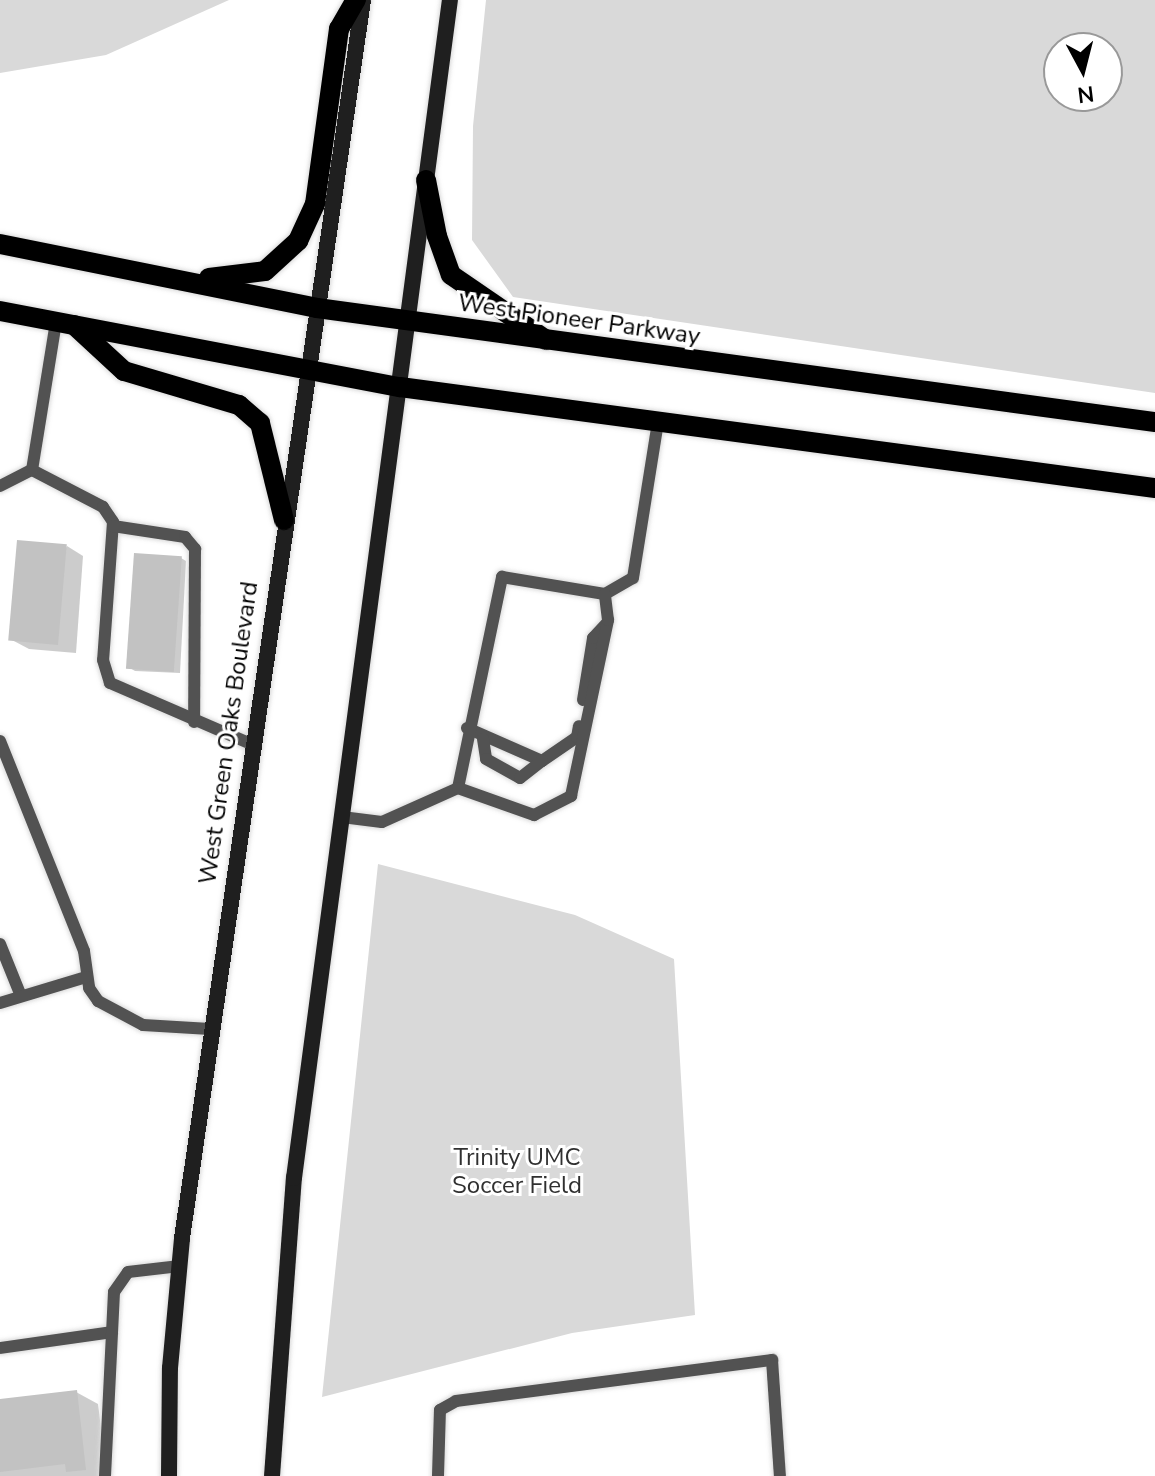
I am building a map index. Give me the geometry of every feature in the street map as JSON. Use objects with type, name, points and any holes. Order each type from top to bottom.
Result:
[{"type":"main road","points":[[169,278],[229,278],[265,271],[298,241],[315,204],[339,29],[356,0]]},
{"type":"main road","name":"West Green Oaks Boulevard","points":[[169,1476],[170,1368],[210,1029],[363,0]]},
{"type":"main road","points":[[272,1476],[294,1178],[450,0]]},
{"type":"main road","points":[[426,180],[451,275],[553,344]]},
{"type":"main road","name":"West Pioneer Parkway","points":[[0,244],[317,308],[553,344],[1155,422]]},
{"type":"main road","points":[[0,311],[400,387],[1155,488]]},
{"type":"main road","points":[[65,324],[124,371],[239,405],[260,423],[284,520]]},
{"type":"lane","points":[[32,470],[65,324]]},
{"type":"lane","points":[[458,788],[467,728],[502,577],[605,594],[633,578],[658,422]]},
{"type":"lane","points":[[0,486],[32,470]]},
{"type":"lane","points":[[32,470],[103,507],[113,526],[103,660],[110,683],[194,722],[251,744]]},
{"type":"lane","points":[[113,526],[185,537],[195,549],[194,722]]},
{"type":"lane","points":[[342,817],[382,822],[458,788],[534,815],[571,796],[608,620],[605,594]]},
{"type":"lane","points":[[483,739],[486,759],[520,778],[577,737],[593,638],[608,620]]},
{"type":"lane","points":[[467,728],[483,739],[499,740],[542,761]]},
{"type":"lane","points":[[0,741],[84,951],[86,977],[98,1001],[124,1018],[143,1025],[210,1029]]},
{"type":"lane","points":[[0,944],[21,996]]},
{"type":"lane","points":[[0,1003],[86,977]]},
{"type":"lane","points":[[105,1476],[114,1292],[128,1272],[180,1266]]},
{"type":"lane","points":[[0,1348],[112,1332]]},
{"type":"lane","points":[[438,1476],[440,1410],[456,1401],[772,1360],[780,1476]]},
{"type":"green space","points":[[0,0],[229,0],[106,55],[0,73]]},
{"type":"green space","points":[[486,0],[1155,0],[1155,393],[513,297],[472,240],[473,126]]},
{"type":"green space","name":"Trinity UMC Soccer Field","points":[[378,864],[575,915],[674,959],[695,1315],[572,1333],[322,1397]]},
{"type":"building","points":[[17,540],[67,544],[58,645],[8,641]]},
{"type":"building","points":[[134,553],[182,556],[174,672],[126,669]]},
{"type":"building","points":[[77,1390],[86,1470],[66,1472],[65,1464],[0,1472],[0,1399]]}]
